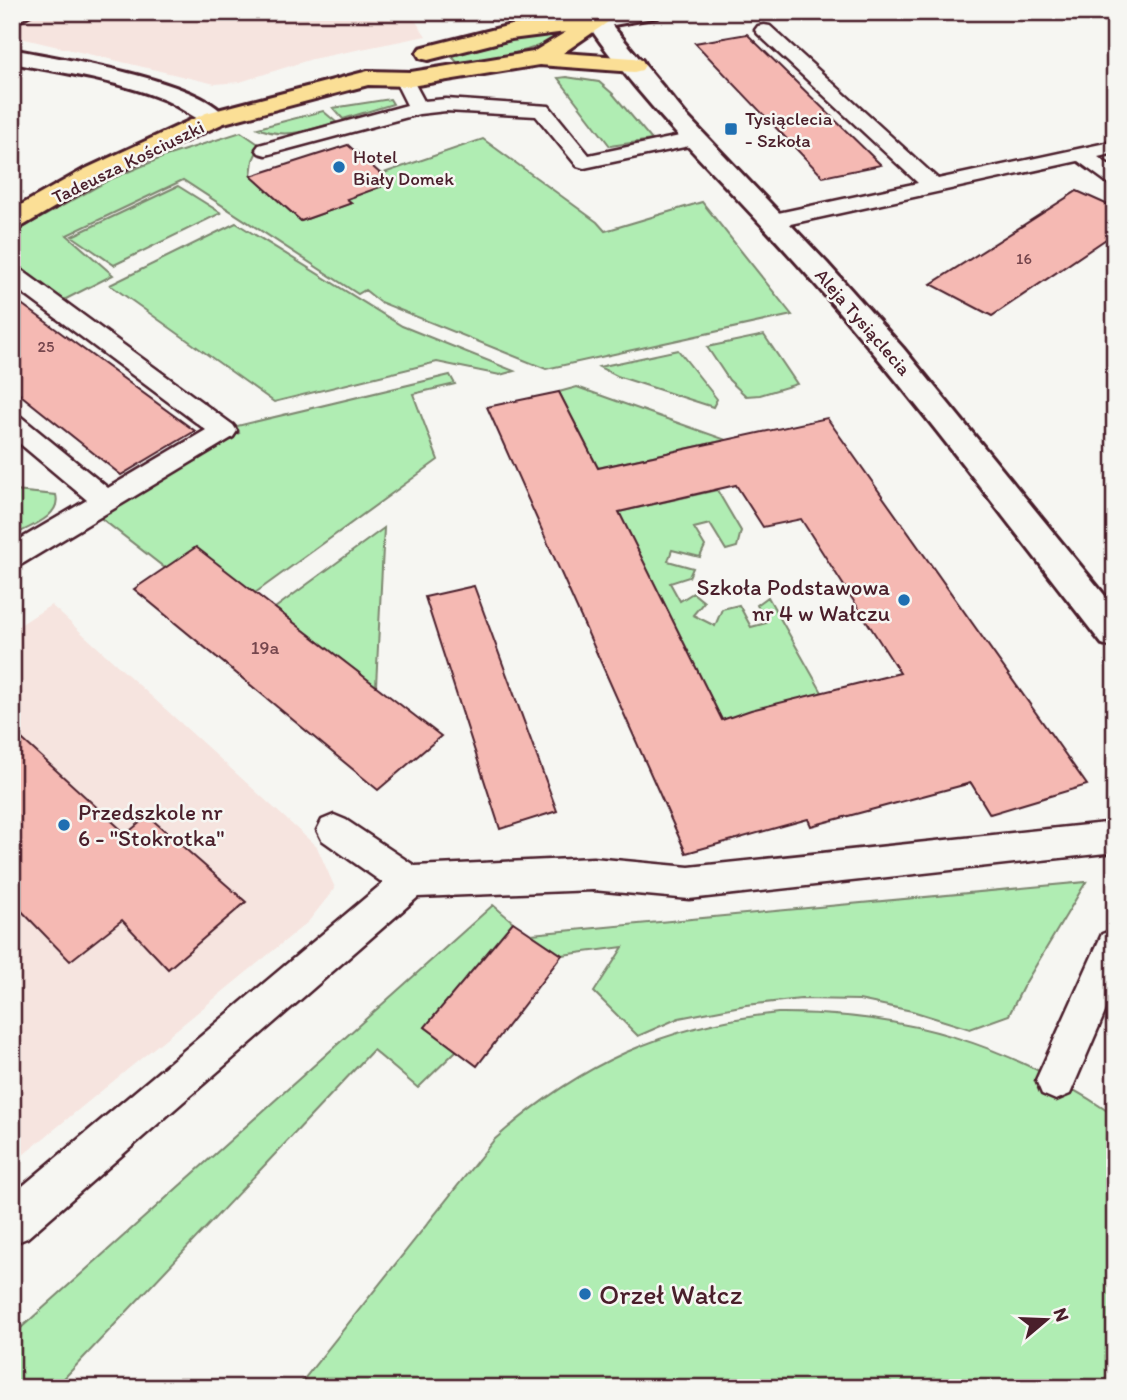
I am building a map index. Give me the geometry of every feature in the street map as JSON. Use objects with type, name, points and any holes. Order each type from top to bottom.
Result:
[{"type":"main road","name":"Tadeusza Kościuszki","points":[[368,78],[403,79],[539,58],[593,17]]},
{"type":"main road","name":"Tadeusza Kościuszki","points":[[12,221],[92,175],[215,118],[368,78],[398,61],[511,32],[593,17]]},
{"type":"main road","points":[[539,58],[634,65]]},
{"type":"street","name":"Tadeusza Kościuszki","points":[[593,17],[650,12]]},
{"type":"street","name":"Aleja Tysiąclecia","points":[[593,17],[694,139],[892,355],[1115,634]]},
{"type":"street","points":[[12,56],[163,92],[202,108],[215,118]]},
{"type":"lane","points":[[12,20],[26,12]]},
{"type":"lane","points":[[765,30],[932,185]]},
{"type":"lane","points":[[403,79],[418,108]]},
{"type":"lane","points":[[266,149],[418,108],[446,105],[542,110],[584,162],[694,139]]},
{"type":"lane","points":[[772,221],[1115,147]]},
{"type":"lane","points":[[1081,154],[1115,179]]},
{"type":"lane","points":[[12,274],[224,431],[12,557]]},
{"type":"lane","points":[[12,423],[105,500]]},
{"type":"lane","points":[[334,830],[410,882],[593,874],[689,883],[1115,837]]},
{"type":"lane","points":[[12,1223],[410,882]]},
{"type":"lane","points":[[1056,1080],[1115,946]]},
{"type":"shaded area","points":[[12,12],[413,12],[410,13],[426,36],[312,59],[240,82],[215,84],[12,36]]},
{"type":"shaded area","points":[[51,605],[317,847],[335,888],[308,922],[12,1164],[12,630]]},
{"type":"green space","points":[[529,36],[558,36],[535,47],[510,54],[458,63],[451,56]]},
{"type":"green space","points":[[558,78],[599,82],[613,94],[652,140],[610,146]]},
{"type":"green space","points":[[390,99],[393,104],[343,119],[333,108]]},
{"type":"green space","points":[[323,111],[336,122],[307,131],[287,133],[268,132],[258,128]]},
{"type":"green space","points":[[241,132],[260,145],[253,160],[251,176],[301,221],[351,203],[347,199],[390,183],[381,174],[483,139],[597,222],[605,231],[702,202],[792,315],[546,369],[380,302],[365,290],[358,294],[183,180],[67,235],[113,275],[62,301],[12,261],[12,234],[111,179],[166,156]]},
{"type":"green space","points":[[178,186],[221,213],[114,265],[72,236]]},
{"type":"green space","points":[[236,223],[402,326],[514,371],[500,375],[437,362],[274,402],[110,285]]},
{"type":"green space","points":[[764,335],[797,384],[760,395],[746,396],[729,380],[707,347]]},
{"type":"green space","points":[[678,350],[717,399],[713,407],[617,376],[599,367]]},
{"type":"green space","points":[[450,375],[455,384],[413,394],[438,460],[255,593],[165,568],[97,515],[239,433],[233,427]]},
{"type":"green space","points":[[577,387],[726,440],[598,468],[559,392]]},
{"type":"green space","points":[[717,490],[741,531],[737,547],[726,550],[710,524],[694,528],[705,546],[700,557],[672,550],[668,561],[693,568],[689,577],[670,583],[680,601],[693,593],[704,602],[693,615],[715,626],[722,609],[739,605],[751,627],[766,623],[757,605],[768,597],[823,694],[722,720],[619,512]]},
{"type":"green space","points":[[15,491],[56,495],[56,503],[49,515],[12,536],[12,493]]},
{"type":"green space","points":[[384,528],[376,686],[275,608]]},
{"type":"green space","points":[[1086,882],[1009,1015],[970,1029],[912,1011],[859,1000],[801,999],[746,1005],[679,1018],[638,1036],[594,992],[623,947],[562,955],[531,934]]},
{"type":"green space","points":[[493,905],[513,922],[425,1027],[457,1050],[418,1088],[373,1050],[55,1388],[12,1388],[12,1336]]},
{"type":"green space","points":[[778,1013],[869,1019],[913,1026],[955,1037],[1036,1069],[1115,1116],[1115,1388],[297,1388],[494,1140],[526,1113],[558,1090],[625,1052],[698,1027]]},
{"type":"building","points":[[747,34],[881,165],[823,177],[695,43]]},
{"type":"building","name":"Hotel Biały Domek","points":[[348,145],[391,183],[347,199],[352,203],[301,221],[251,176]]},
{"type":"building","points":[[1077,191],[1115,208],[1115,233],[992,316],[931,284]]},
{"type":"building","points":[[12,297],[195,431],[121,475],[12,388]]},
{"type":"building","points":[[559,392],[598,468],[827,418],[1087,785],[990,814],[971,783],[811,826],[808,819],[686,853],[487,407]],"holes":[[[736,485],[763,527],[801,519],[900,673],[751,710],[722,720],[619,512]]]},
{"type":"building","points":[[196,547],[441,736],[378,790],[134,589]]},
{"type":"building","points":[[474,586],[557,811],[500,829],[425,597]]},
{"type":"building","name":"Przedszkole nr 6 - \"Stokrotka\"","points":[[12,730],[126,834],[148,816],[246,902],[168,969],[122,920],[70,961],[12,901]]},
{"type":"building","points":[[513,922],[562,955],[477,1066],[425,1027]]},
{"type":"place","name":"Tysiąclecia - Szkoła","points":[[731,129]]},
{"type":"place","name":"Hotel Biały Domek","points":[[339,167]]},
{"type":"place","name":"Szkoła Podstawowa nr 4 w Wałczu","points":[[904,600]]},
{"type":"place","name":"Przedszkole nr 6 - \"Stokrotka\"","points":[[64,825]]},
{"type":"place","name":"Orzeł Wałcz","points":[[585,1294]]}]
